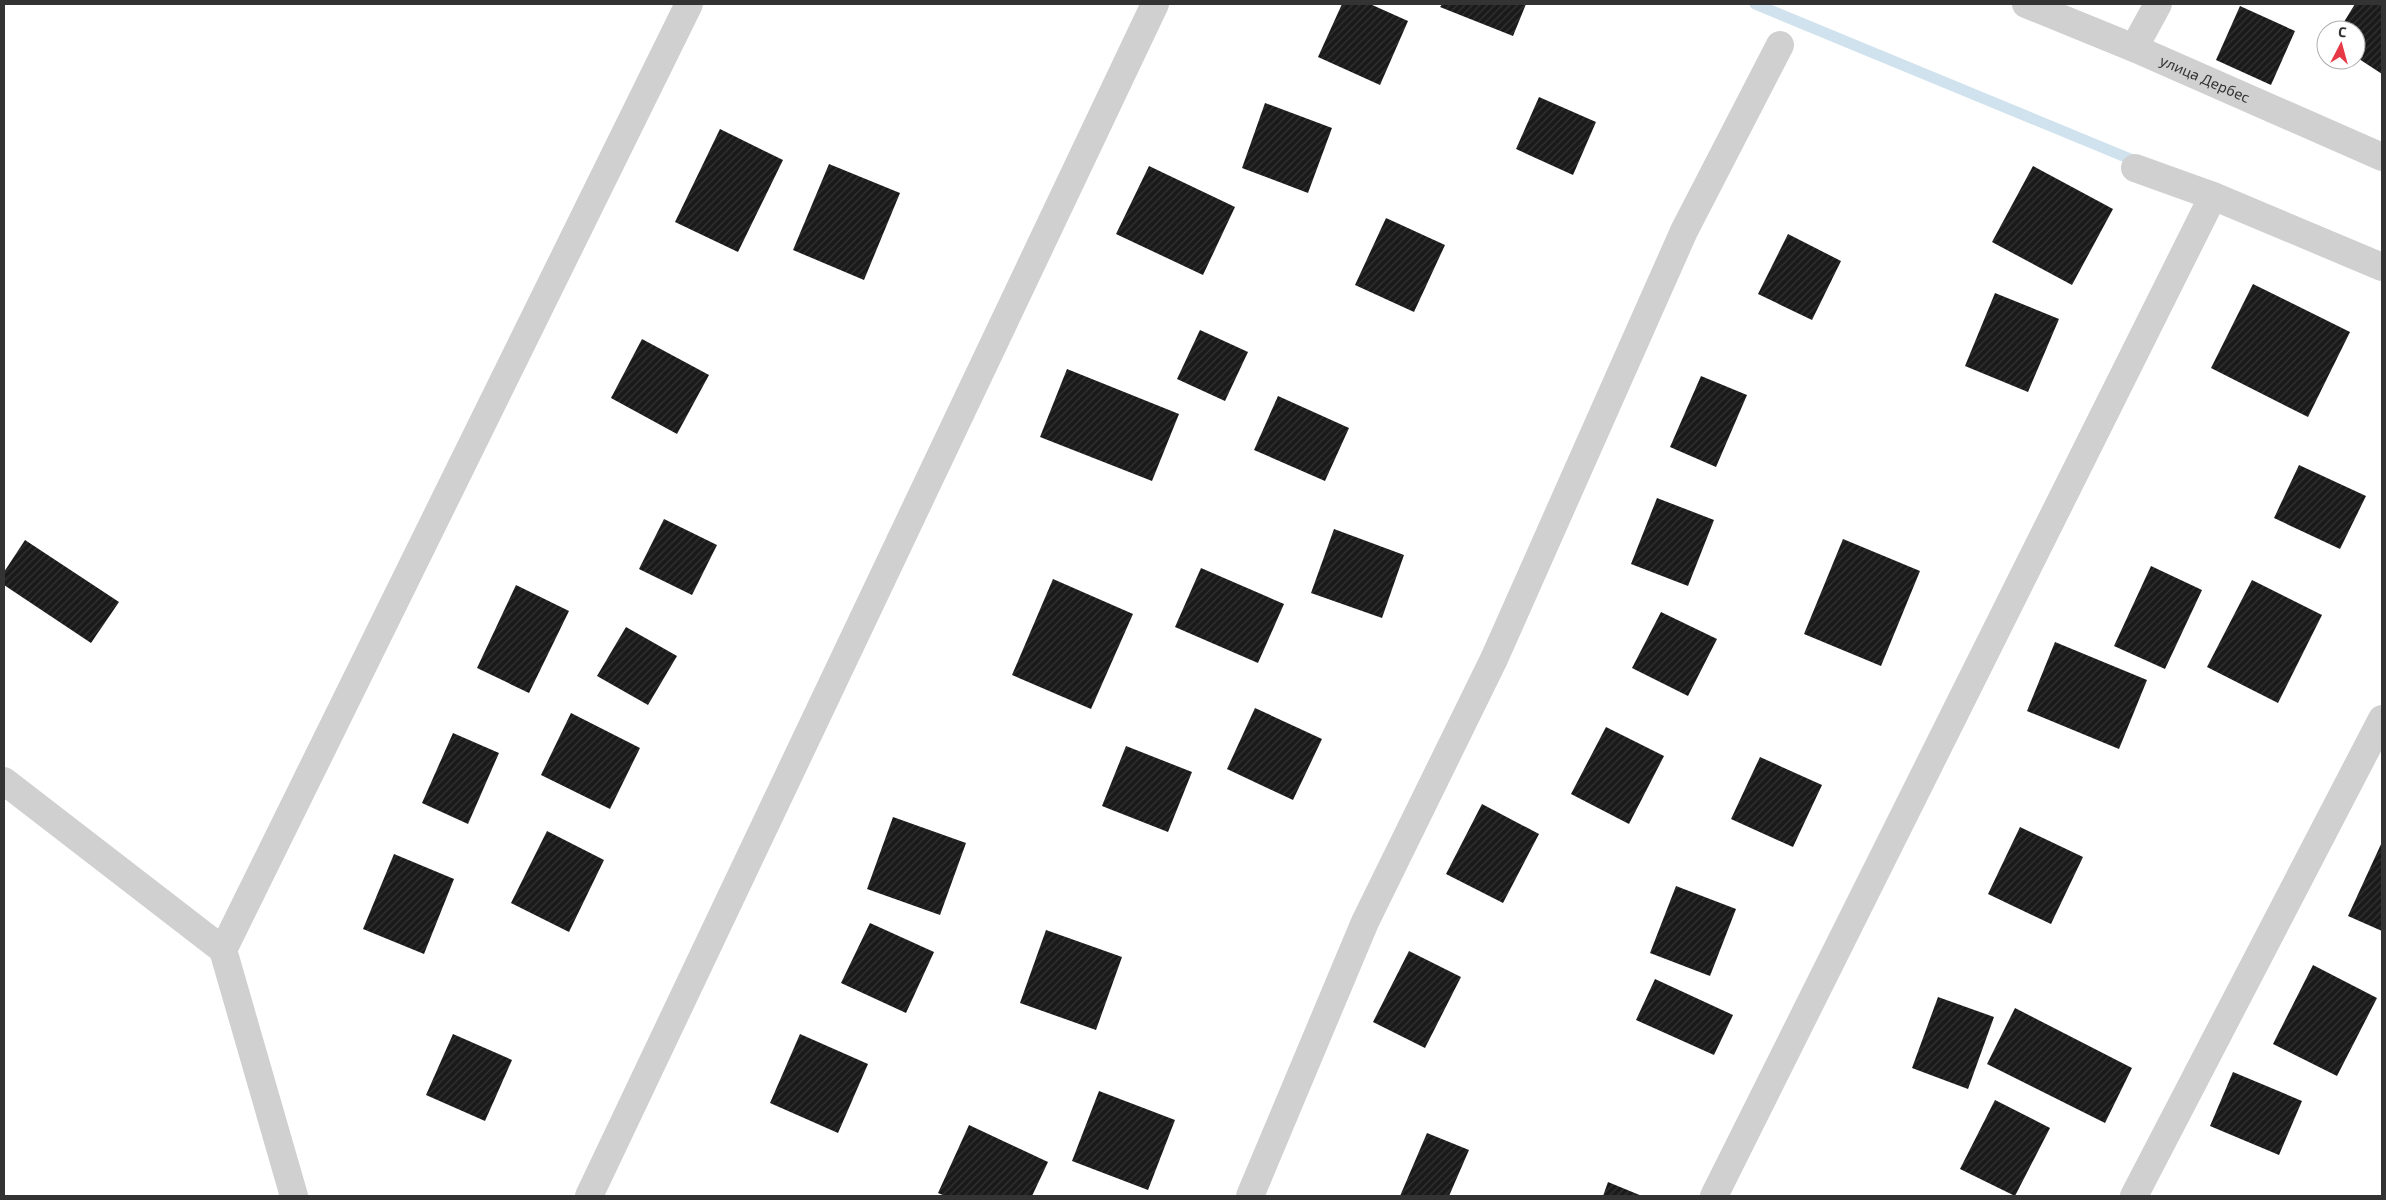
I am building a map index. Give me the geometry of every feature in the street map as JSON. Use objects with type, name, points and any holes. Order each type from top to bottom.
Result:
[{"type":"street","points":[[223,950],[689,4]]},
{"type":"street","points":[[589,1196],[1155,4]]},
{"type":"street","name":"улица Дербес","points":[[2026,4],[2134,48],[2382,157]]},
{"type":"street","points":[[2134,48],[2158,4]]},
{"type":"street","points":[[1250,1196],[1365,922],[1494,659],[1684,231],[1780,45]]},
{"type":"street","points":[[2135,168],[2212,196],[2382,267]]},
{"type":"street","points":[[1714,1196],[2212,196]]},
{"type":"street","points":[[2134,1196],[2382,719]]},
{"type":"street","points":[[4,781],[223,950],[294,1196]]},
{"type":"building","points":[[1342,4],[1370,4],[1408,21],[1380,85],[1318,57]]},
{"type":"building","points":[[1442,4],[1526,4],[1513,36],[1440,7]]},
{"type":"building","points":[[2355,4],[2382,4],[2382,74],[2366,64],[2366,20],[2345,20]]},
{"type":"building","points":[[2240,6],[2295,31],[2271,85],[2216,60]]},
{"type":"building","points":[[1539,97],[1596,122],[1573,175],[1516,149]]},
{"type":"building","points":[[1265,103],[1332,128],[1308,193],[1242,168]]},
{"type":"building","points":[[720,129],[783,160],[738,252],[675,222]]},
{"type":"building","points":[[829,164],[900,193],[864,280],[793,250]]},
{"type":"building","points":[[1149,166],[1235,207],[1203,275],[1116,234]]},
{"type":"building","points":[[2033,166],[2113,209],[2072,285],[1992,242]]},
{"type":"building","points":[[1386,218],[1445,245],[1414,312],[1355,285]]},
{"type":"building","points":[[1788,234],[1841,261],[1812,320],[1758,294]]},
{"type":"building","points":[[2253,284],[2350,332],[2308,417],[2211,368]]},
{"type":"building","points":[[1995,293],[2059,319],[2028,392],[1965,366]]},
{"type":"building","points":[[1200,330],[1248,352],[1225,401],[1177,379]]},
{"type":"building","points":[[642,339],[709,375],[677,434],[611,398]]},
{"type":"building","points":[[1067,369],[1179,414],[1152,481],[1040,437]]},
{"type":"building","points":[[1701,376],[1747,395],[1716,467],[1670,447]]},
{"type":"building","points":[[1278,396],[1349,428],[1325,481],[1254,450]]},
{"type":"building","points":[[2299,465],[2366,496],[2340,549],[2274,518]]},
{"type":"building","points":[[1657,498],[1714,520],[1688,586],[1631,564]]},
{"type":"building","points":[[664,519],[717,545],[692,595],[639,569]]},
{"type":"building","points":[[1334,529],[1404,555],[1382,618],[1311,593]]},
{"type":"building","points":[[1843,539],[1920,571],[1881,666],[1804,634]]},
{"type":"building","points":[[25,540],[119,602],[91,643],[4,585],[4,572]]},
{"type":"building","points":[[2151,566],[2202,590],[2165,669],[2114,646]]},
{"type":"building","points":[[1201,568],[1284,604],[1258,663],[1175,627]]},
{"type":"building","points":[[1053,579],[1133,614],[1091,709],[1012,675]]},
{"type":"building","points":[[2252,580],[2322,615],[2278,703],[2207,667]]},
{"type":"building","points":[[516,585],[569,611],[529,693],[477,668]]},
{"type":"building","points":[[1661,612],[1717,639],[1688,696],[1632,668]]},
{"type":"building","points":[[626,627],[677,656],[648,705],[597,676]]},
{"type":"building","points":[[2055,642],[2147,680],[2119,749],[2027,711]]},
{"type":"building","points":[[1255,708],[1322,739],[1293,800],[1227,769]]},
{"type":"building","points":[[571,713],[640,748],[610,809],[541,775]]},
{"type":"building","points":[[1606,727],[1664,756],[1629,824],[1571,794]]},
{"type":"building","points":[[453,733],[499,753],[468,824],[422,803]]},
{"type":"building","points":[[1126,746],[1192,772],[1168,832],[1102,806]]},
{"type":"building","points":[[1760,757],[1822,785],[1793,847],[1731,819]]},
{"type":"building","points":[[1482,804],[1539,834],[1503,903],[1446,874]]},
{"type":"building","points":[[893,817],[966,843],[940,915],[867,889]]},
{"type":"building","points":[[2020,827],[2083,857],[2051,924],[1988,894]]},
{"type":"building","points":[[547,831],[604,860],[569,932],[511,903]]},
{"type":"building","points":[[2382,842],[2382,931],[2348,916]]},
{"type":"building","points":[[394,854],[454,879],[424,954],[363,929]]},
{"type":"building","points":[[1676,886],[1736,909],[1710,976],[1650,953]]},
{"type":"building","points":[[870,923],[934,952],[906,1013],[841,983]]},
{"type":"building","points":[[1046,930],[1122,957],[1096,1030],[1020,1003]]},
{"type":"building","points":[[1409,951],[1461,977],[1425,1048],[1373,1022]]},
{"type":"building","points":[[2313,965],[2377,998],[2337,1076],[2273,1044]]},
{"type":"building","points":[[1655,979],[1733,1015],[1714,1055],[1636,1020]]},
{"type":"building","points":[[1938,997],[1994,1017],[1968,1089],[1912,1068]]},
{"type":"building","points":[[2015,1008],[2132,1068],[2105,1123],[1987,1064]]},
{"type":"building","points":[[453,1034],[512,1060],[485,1121],[426,1095]]},
{"type":"building","points":[[800,1034],[868,1064],[838,1133],[770,1103]]},
{"type":"building","points":[[2233,1072],[2302,1101],[2279,1155],[2210,1126]]},
{"type":"building","points":[[1099,1091],[1175,1120],[1148,1190],[1072,1161]]},
{"type":"building","points":[[1995,1100],[2050,1128],[2015,1196],[1960,1169]]},
{"type":"building","points":[[969,1125],[1048,1162],[1032,1196],[945,1196],[938,1193]]},
{"type":"building","points":[[1427,1133],[1469,1150],[1449,1196],[1400,1196]]},
{"type":"building","points":[[1608,1182],[1642,1196],[1603,1196]]},
{"type":"waterway","points":[[1755,4],[2140,163]]}]
